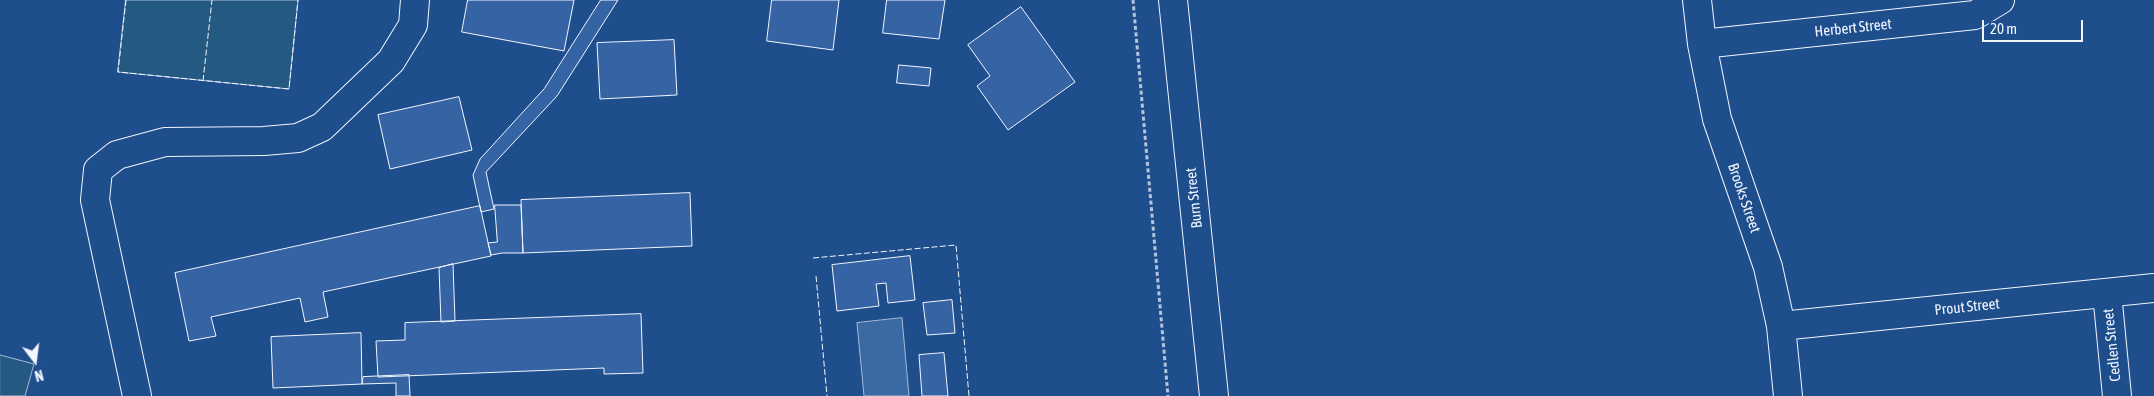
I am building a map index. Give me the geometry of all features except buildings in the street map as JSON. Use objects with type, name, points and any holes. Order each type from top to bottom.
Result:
[{"type":"street","points":[[137,396],[95,200],[98,170],[117,155],[165,142],[264,141],[298,138],[322,126],[391,61],[413,25],[415,0]]},
{"type":"street","name":"Burn Street","points":[[1173,0],[1214,396]]},
{"type":"street","name":"Brooks Street","points":[[1697,0],[1702,44],[1717,119],[1768,267],[1781,326],[1788,396]]},
{"type":"street","name":"Herbert Street","points":[[1702,44],[1975,14],[2000,0]]},
{"type":"street","name":"Prout Street","points":[[1781,326],[2154,288]]},
{"type":"street","name":"Cedlen Street","points":[[2107,293],[2117,396]]},
{"type":"path","points":[[1133,0],[1168,396]]},
{"type":"shaded area","points":[[126,0],[298,0],[289,89],[118,72]]},
{"type":"shaded area","points":[[902,318],[909,396],[864,396],[857,323]]},
{"type":"shaded area","points":[[0,355],[34,364],[25,396],[0,396]]},
{"type":"fence","points":[[126,0],[118,72],[289,89],[298,0]]},
{"type":"fence","points":[[203,81],[212,0]]},
{"type":"fence","points":[[813,258],[956,245],[969,396]]},
{"type":"fence","points":[[816,276],[827,396]]}]
